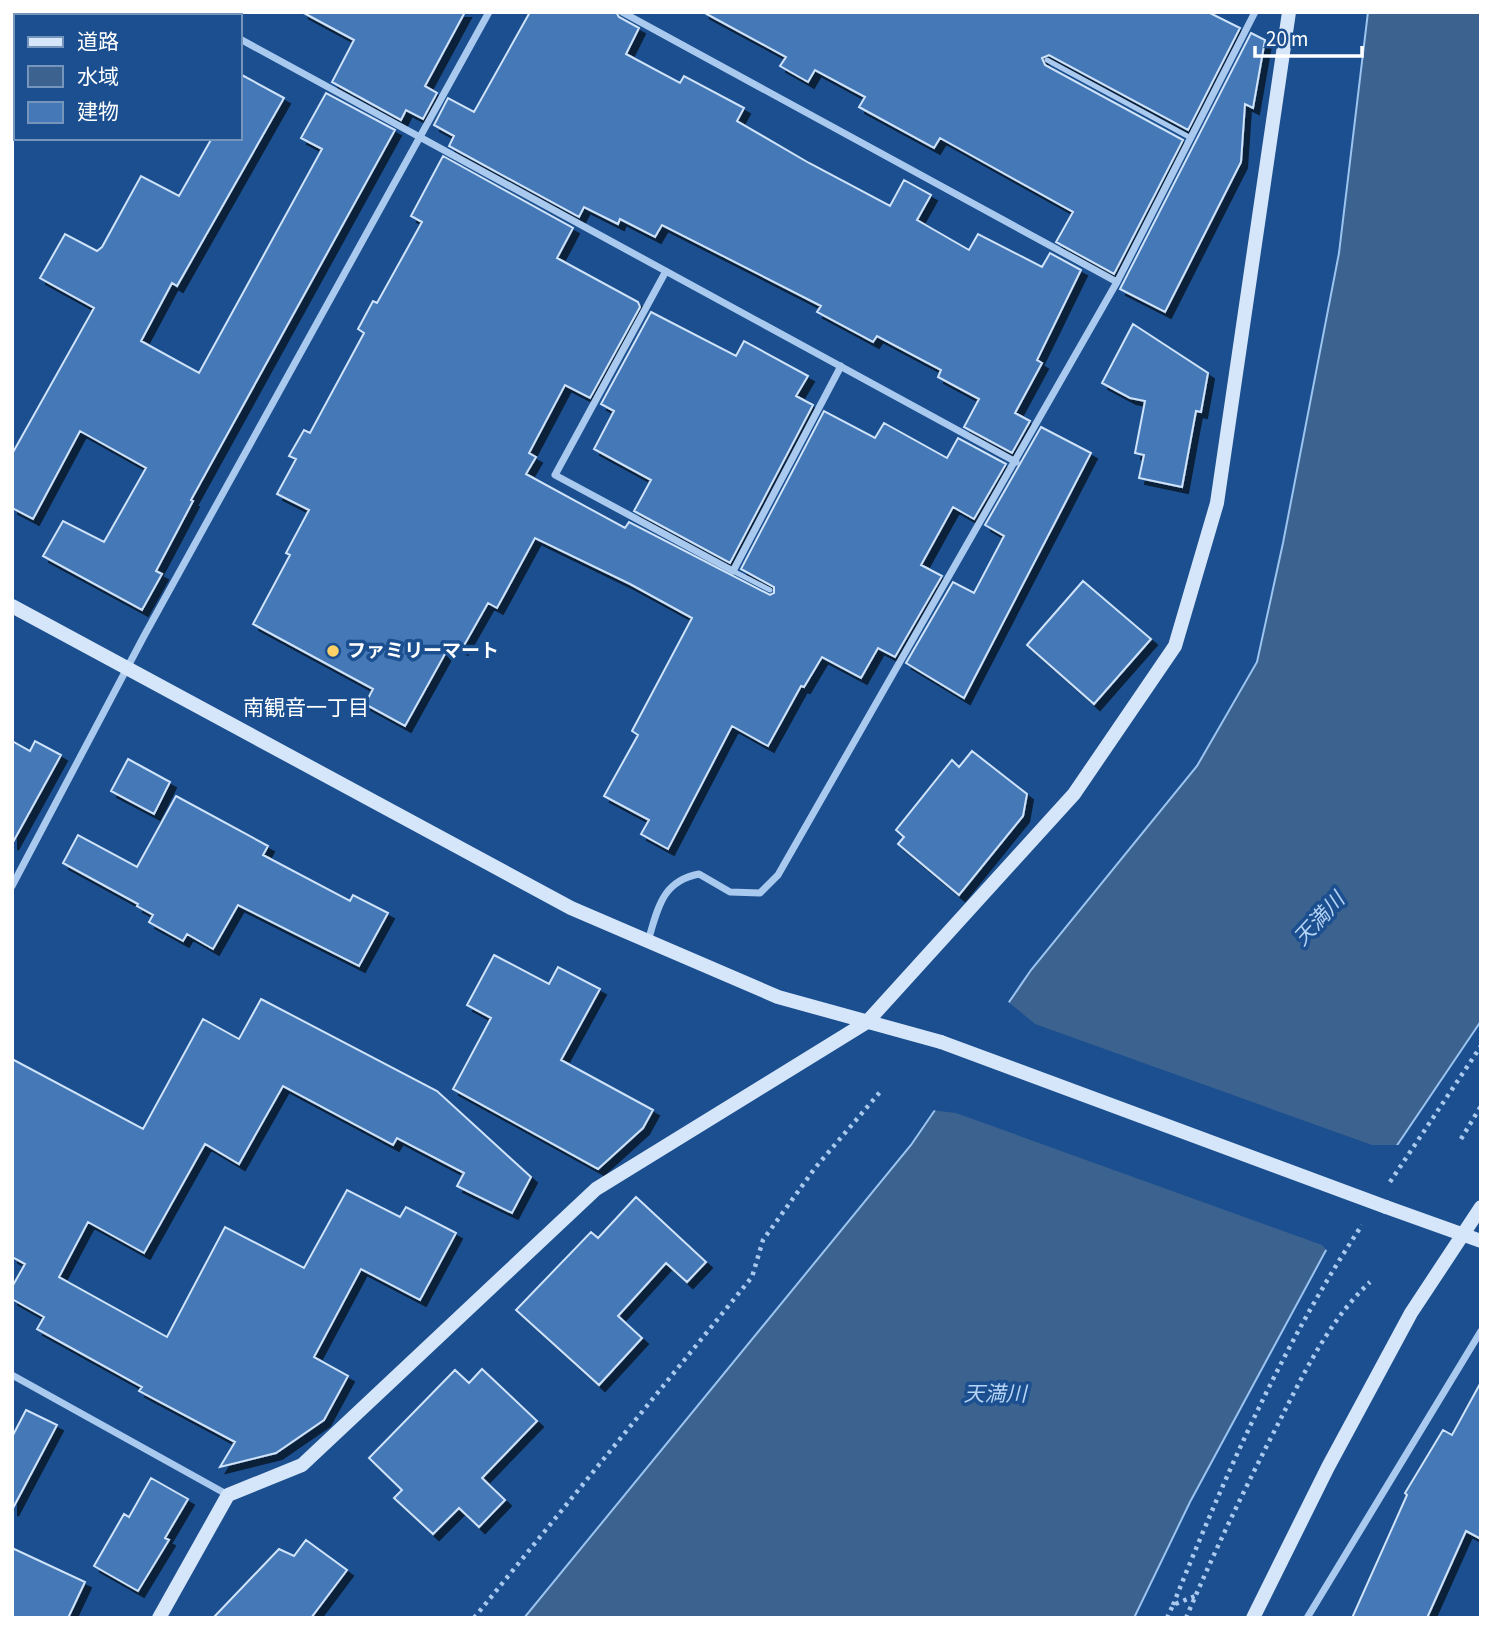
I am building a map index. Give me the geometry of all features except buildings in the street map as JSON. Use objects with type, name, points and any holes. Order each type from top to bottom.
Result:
[{"type":"street","points":[[12,886],[127,668],[489,12]]},
{"type":"street","points":[[622,12],[1117,282]]},
{"type":"street","points":[[648,941],[659,905],[669,888],[681,877],[699,874],[730,892],[760,893],[778,874],[1016,463],[1117,282],[1255,12]]},
{"type":"street","points":[[159,1618],[228,1495],[302,1465],[596,1189],[867,1022],[1074,793],[1175,646],[1217,503],[1289,12]]},
{"type":"street","points":[[242,40],[1016,463]]},
{"type":"street","points":[[666,271],[555,475],[733,571],[841,366]]},
{"type":"street","points":[[12,606],[571,908],[778,997],[941,1042],[1385,1200],[1481,1241]]},
{"type":"street","points":[[1253,1618],[1328,1467],[1411,1312],[1481,1207]]},
{"type":"street","points":[[1307,1618],[1481,1331]]},
{"type":"street","points":[[12,1375],[228,1495]]},
{"type":"lane","points":[[1047,60],[1191,138]]},
{"type":"lane","points":[[733,571],[770,590]]},
{"type":"path","points":[[1385,1200],[1481,1046]]},
{"type":"path","points":[[474,1618],[752,1276],[763,1240],[815,1168],[880,1092]]},
{"type":"path","points":[[1461,1139],[1481,1106]]},
{"type":"path","points":[[1167,1618],[1227,1472],[1282,1359],[1369,1215]]},
{"type":"path","points":[[1186,1618],[1229,1519],[1302,1377],[1350,1301],[1370,1282]]},
{"type":"path","points":[[1173,1605],[1196,1596]]},
{"type":"water","name":"天満川","points":[[1368,12],[1481,12],[1481,1021],[1325,1252],[1190,1502],[1134,1618],[524,1618],[911,1145],[1031,970],[1197,766],[1257,662],[1283,543],[1339,253]]},
{"type":"pier","points":[[1006,1000],[1035,1024],[1372,1145],[1401,1145],[1329,1253],[1322,1245],[956,1113],[931,1110]]},
{"type":"place","name":"ファミリーマート","points":[[333,651]]},
{"type":"district","name":"南観音一丁目","points":[[306,708]]}]
